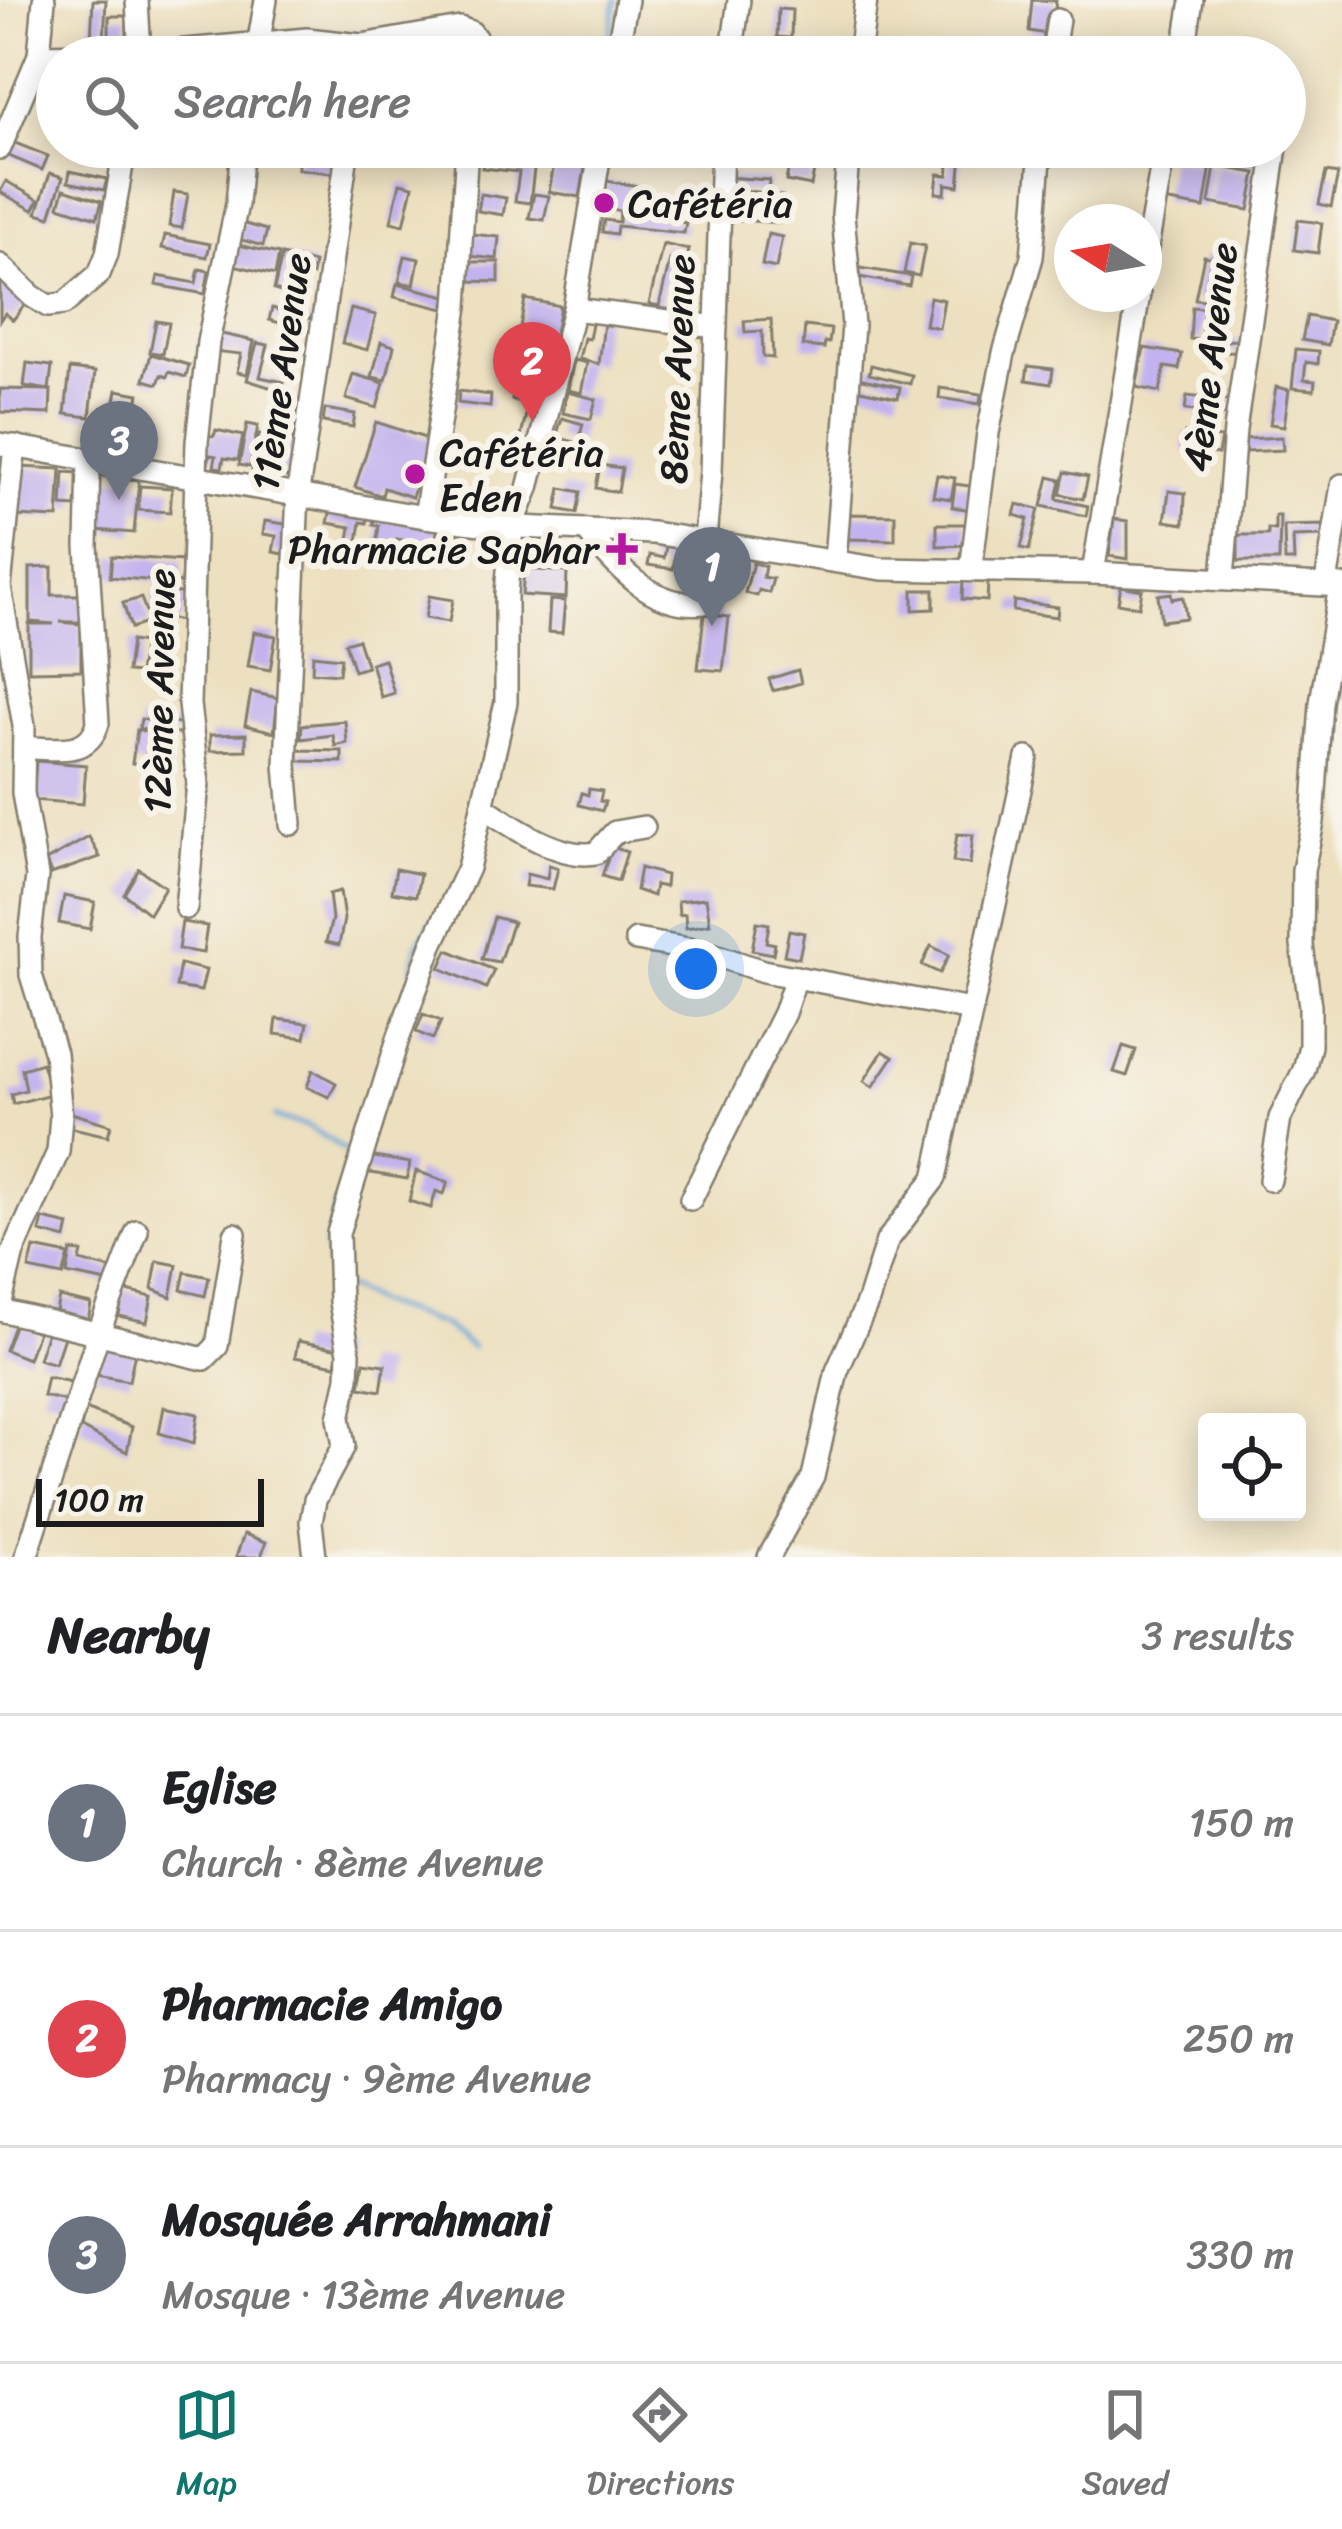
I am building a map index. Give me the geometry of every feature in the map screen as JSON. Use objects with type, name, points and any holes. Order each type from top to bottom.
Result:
[{"type":"street","points":[[40,36],[44,0]]},
{"type":"street","points":[[136,36],[137,0]]},
{"type":"street","points":[[259,36],[266,0]]},
{"type":"street","points":[[620,36],[627,0]]},
{"type":"street","points":[[734,36],[739,0]]},
{"type":"street","points":[[862,36],[866,0]]},
{"type":"street","points":[[1186,36],[1192,0]]},
{"type":"street","points":[[1055,36],[1058,20]]},
{"type":"street","points":[[426,36],[460,28],[475,36]]},
{"type":"street","points":[[0,148],[36,60]]},
{"type":"street","points":[[0,265],[39,302],[64,304],[103,267],[123,168]]},
{"type":"street","name":"12ème Avenue","points":[[186,908],[198,784],[189,704],[197,473],[208,342],[240,168]]},
{"type":"street","name":"11ème Avenue","points":[[290,824],[286,765],[299,489],[345,168]]},
{"type":"street","points":[[426,511],[457,306],[466,168]]},
{"type":"street","points":[[315,1557],[311,1522],[315,1500],[344,1447],[338,1418],[349,1353],[338,1232],[432,945],[461,887],[482,806],[506,702],[503,527],[528,488],[574,309],[598,168]]},
{"type":"street","name":"8ème Avenue","points":[[586,530],[641,585],[674,603],[703,603],[710,592],[705,539],[721,168]]},
{"type":"street","points":[[836,561],[853,325],[843,215],[847,168]]},
{"type":"street","points":[[971,571],[988,433],[1004,352],[1032,257],[1039,168]]},
{"type":"street","points":[[1155,204],[1162,168]]},
{"type":"street","name":"4ème Avenue","points":[[1222,578],[1235,430],[1273,168]]},
{"type":"street","points":[[574,309],[716,327]]},
{"type":"street","points":[[1093,573],[1136,312]]},
{"type":"street","points":[[235,1234],[217,1346],[200,1360],[0,1308],[14,1252],[58,1152],[60,1129],[55,1053],[33,988],[30,960],[37,876],[23,793],[24,726],[0,586],[8,445],[89,461],[299,489],[503,527],[705,539],[882,569],[1336,585]]},
{"type":"street","points":[[24,748],[82,747],[92,740],[98,723],[87,546],[89,461]]},
{"type":"street","points":[[1270,1180],[1280,1118],[1304,1070],[1310,1046],[1302,945],[1303,870],[1312,823],[1342,485]]},
{"type":"street","points":[[770,1557],[813,1478],[837,1371],[868,1301],[887,1241],[935,1178],[1027,758]]},
{"type":"street","points":[[482,806],[533,835],[584,855],[596,853],[615,832],[644,827]]},
{"type":"street","points":[[636,940],[706,952],[763,971],[971,1010]]},
{"type":"street","points":[[691,1199],[784,1013],[796,977]]},
{"type":"street","points":[[26,1557],[137,1232]]},
{"type":"building","points":[[93,0],[106,0],[104,36],[91,36]]},
{"type":"building","points":[[1032,0],[1056,1],[1052,35],[1029,31]]},
{"type":"building","points":[[778,9],[792,10],[791,36],[777,36]]},
{"type":"building","points":[[109,16],[127,16],[127,36],[109,36]]},
{"type":"building","points":[[10,141],[36,151],[36,167],[4,154]]},
{"type":"building","points":[[298,168],[340,168],[339,174]]},
{"type":"building","points":[[482,168],[534,168],[530,203],[515,201],[519,172]]},
{"type":"building","points":[[553,168],[585,168],[580,197],[549,192]]},
{"type":"building","points":[[789,168],[814,171],[811,186],[786,181]]},
{"type":"building","points":[[949,168],[961,168],[959,186],[946,184],[945,194],[936,193],[938,174],[948,175]]},
{"type":"building","points":[[1168,168],[1211,168],[1204,208],[1163,201]]},
{"type":"building","points":[[1215,168],[1256,173],[1249,210],[1209,203]]},
{"type":"building","points":[[70,171],[107,179],[104,190],[68,182]]},
{"type":"building","points":[[1326,172],[1338,174],[1331,207],[1319,204]]},
{"type":"building","points":[[50,173],[63,177],[50,217],[37,213]]},
{"type":"building","points":[[724,177],[769,180],[768,193],[723,189]]},
{"type":"building","points":[[6,181],[39,200],[33,210],[0,192]]},
{"type":"building","points":[[607,181],[639,186],[636,204],[653,207],[651,217],[686,223],[684,233],[617,226],[616,234],[602,232],[604,220],[619,222],[620,211],[602,206]]},
{"type":"building","points":[[400,183],[413,186],[404,225],[391,222]]},
{"type":"building","points":[[64,189],[102,201],[97,218],[59,206]]},
{"type":"building","points":[[174,192],[188,194],[182,228],[169,226]]},
{"type":"building","points":[[481,194],[506,198],[503,215],[478,211]]},
{"type":"building","points":[[534,194],[549,196],[544,220],[529,218]]},
{"type":"building","points":[[760,194],[782,196],[779,223],[766,222],[768,208],[759,207]]},
{"type":"building","points":[[728,208],[764,210],[763,222],[727,219]]},
{"type":"building","points":[[1298,220],[1322,223],[1318,253],[1294,250]]},
{"type":"building","points":[[242,223],[267,230],[263,246],[238,239]]},
{"type":"building","points":[[472,234],[499,237],[497,259],[469,256]]},
{"type":"building","points":[[768,234],[782,237],[776,268],[762,265]]},
{"type":"building","points":[[165,235],[210,244],[207,257],[162,248]]},
{"type":"building","points":[[910,243],[925,246],[919,276],[904,273]]},
{"type":"building","points":[[234,244],[279,254],[275,275],[229,264]]},
{"type":"building","points":[[663,244],[689,250],[686,264],[670,260],[659,306],[649,304]]},
{"type":"building","points":[[282,255],[314,263],[312,275],[289,269],[284,293],[274,290]]},
{"type":"building","points":[[405,256],[419,259],[414,285],[399,282]]},
{"type":"building","points":[[1204,256],[1215,258],[1205,300],[1195,299]]},
{"type":"building","points":[[469,262],[499,262],[499,282],[469,281]]},
{"type":"building","points":[[860,268],[911,276],[909,286],[859,277]]},
{"type":"building","points":[[199,269],[209,271],[205,294],[156,285],[158,276],[196,283]]},
{"type":"building","points":[[0,271],[28,300],[13,320],[5,313],[0,320]]},
{"type":"building","points":[[397,284],[447,296],[444,309],[394,297]]},
{"type":"building","points":[[930,297],[944,300],[939,328],[925,325]]},
{"type":"building","points":[[525,299],[560,306],[552,350],[517,344]]},
{"type":"building","points":[[1192,307],[1204,308],[1201,340],[1190,339]]},
{"type":"building","points":[[272,308],[315,320],[312,332],[269,320]]},
{"type":"building","points":[[351,309],[376,315],[367,350],[342,343]]},
{"type":"building","points":[[594,314],[605,316],[599,364],[579,359]]},
{"type":"building","points":[[1307,316],[1332,321],[1328,345],[1302,340]]},
{"type":"building","points":[[771,319],[773,358],[763,357],[762,331],[745,332],[744,321]]},
{"type":"building","points":[[156,321],[169,323],[163,354],[150,352]]},
{"type":"building","points":[[805,326],[831,329],[829,343],[824,348],[803,346]]},
{"type":"building","points":[[217,333],[254,341],[247,374],[237,372],[241,354],[212,351]]},
{"type":"building","points":[[1237,340],[1237,352],[1202,353],[1202,342]]},
{"type":"building","points":[[381,342],[394,346],[386,380],[372,377]]},
{"type":"building","points":[[257,343],[268,345],[260,377],[284,382],[282,391],[247,380]]},
{"type":"building","points":[[1144,348],[1182,354],[1179,369],[1165,367],[1160,392],[1136,387]]},
{"type":"building","points":[[1296,349],[1319,351],[1318,364],[1306,362],[1304,380],[1315,381],[1314,390],[1292,388]]},
{"type":"building","points":[[151,354],[189,365],[186,377],[169,372],[167,377],[161,375],[158,384],[144,380]]},
{"type":"building","points":[[574,360],[587,363],[581,393],[568,390]]},
{"type":"building","points":[[27,363],[52,366],[49,390],[24,386]]},
{"type":"building","points":[[871,365],[912,375],[910,384],[869,374]]},
{"type":"building","points":[[1028,366],[1053,369],[1051,384],[1026,380]]},
{"type":"building","points":[[70,369],[95,372],[90,417],[65,414]]},
{"type":"building","points":[[353,374],[384,383],[377,408],[346,399]]},
{"type":"building","points":[[517,376],[547,383],[542,407],[512,400]]},
{"type":"building","points":[[853,377],[900,387],[898,398],[851,388]]},
{"type":"building","points":[[1276,387],[1289,390],[1284,426],[1270,424]]},
{"type":"building","points":[[940,388],[981,394],[980,404],[939,398]]},
{"type":"building","points":[[0,389],[51,390],[50,414],[0,412]]},
{"type":"building","points":[[117,390],[139,394],[133,426],[111,422]]},
{"type":"building","points":[[459,391],[491,395],[490,407],[458,403]]},
{"type":"building","points":[[567,392],[596,399],[591,419],[563,413]]},
{"type":"building","points":[[1187,396],[1230,401],[1229,415],[1185,410]]},
{"type":"building","points":[[284,397],[301,401],[291,438],[274,434]]},
{"type":"building","points":[[528,406],[540,409],[530,451],[518,449]]},
{"type":"building","points":[[325,409],[355,414],[353,427],[323,422]]},
{"type":"building","points":[[562,418],[583,424],[578,443],[556,437]]},
{"type":"building","points":[[376,422],[431,440],[412,497],[384,488],[382,496],[355,487]]},
{"type":"building","points":[[247,424],[258,426],[250,467],[239,465]]},
{"type":"building","points":[[216,430],[243,436],[238,460],[224,458],[222,468],[214,467],[216,456],[210,455],[208,463],[198,462],[203,435],[214,436]]},
{"type":"building","points":[[1185,433],[1221,438],[1218,454],[1183,449]]},
{"type":"building","points":[[259,434],[299,441],[292,478],[252,471]]},
{"type":"building","points":[[1282,437],[1283,450],[1245,452],[1245,439]]},
{"type":"building","points":[[600,465],[622,468],[618,492],[596,488]]},
{"type":"building","points":[[18,467],[61,469],[58,518],[15,516]]},
{"type":"building","points":[[64,472],[79,473],[76,507],[62,506]]},
{"type":"building","points":[[1065,472],[1088,477],[1083,499],[1060,494]]},
{"type":"building","points":[[937,475],[955,478],[951,499],[933,496]]},
{"type":"building","points":[[100,476],[139,480],[134,533],[95,530]]},
{"type":"building","points":[[1049,477],[1061,480],[1057,499],[1088,506],[1086,516],[1042,506]]},
{"type":"building","points":[[955,484],[976,487],[972,510],[952,507]]},
{"type":"building","points":[[140,486],[172,488],[170,512],[138,510]]},
{"type":"building","points":[[561,488],[581,492],[577,513],[557,509]]},
{"type":"building","points":[[1169,491],[1185,493],[1184,524],[1165,521]]},
{"type":"building","points":[[1017,504],[1039,509],[1029,550],[1021,548],[1028,519],[1014,515]]},
{"type":"building","points":[[331,509],[368,514],[367,523],[361,522],[358,541],[349,540],[351,527],[328,523]]},
{"type":"building","points":[[847,514],[895,515],[895,540],[846,539]]},
{"type":"building","points":[[375,515],[438,527],[433,553],[421,551],[420,560],[403,558],[406,541],[397,539],[393,561],[347,553],[349,542],[376,546],[379,526],[373,525]]},
{"type":"building","points":[[1275,516],[1280,516],[1279,561],[1238,561],[1238,535],[1268,535],[1268,529],[1275,530]]},
{"type":"building","points":[[1114,519],[1128,521],[1128,559],[1109,556]]},
{"type":"building","points":[[265,521],[292,525],[289,555],[273,552],[276,536],[263,534]]},
{"type":"building","points":[[937,524],[966,524],[967,545],[937,546]]},
{"type":"building","points":[[1323,525],[1324,536],[1293,537],[1294,561],[1285,561],[1284,526]]},
{"type":"building","points":[[441,533],[467,537],[464,558],[438,554]]},
{"type":"building","points":[[666,546],[677,548],[673,569],[648,565],[650,555],[664,558]]},
{"type":"building","points":[[684,551],[704,553],[701,581],[681,578]]},
{"type":"building","points":[[112,556],[182,561],[181,583],[110,577]]},
{"type":"building","points":[[753,563],[765,566],[763,577],[773,579],[769,593],[745,593]]},
{"type":"building","points":[[52,567],[52,595],[82,595],[82,622],[60,622],[81,624],[81,670],[29,671],[29,624],[54,624],[30,622],[30,568]]},
{"type":"building","points":[[524,569],[567,572],[566,598],[522,595]]},
{"type":"building","points":[[963,581],[988,583],[987,601],[962,599]]},
{"type":"building","points":[[1121,586],[1142,590],[1139,607],[1118,603]]},
{"type":"building","points":[[155,590],[187,594],[181,621],[151,615]]},
{"type":"building","points":[[913,590],[934,590],[934,609],[913,610]]},
{"type":"building","points":[[1171,593],[1172,599],[1183,597],[1186,618],[1161,621],[1158,595]]},
{"type":"building","points":[[429,596],[453,600],[449,622],[425,618]]},
{"type":"building","points":[[141,598],[150,622],[131,628],[123,603]]},
{"type":"building","points":[[550,600],[565,601],[562,633],[548,632]]},
{"type":"building","points":[[1014,601],[1058,607],[1057,617],[1013,611]]},
{"type":"building","points":[[704,614],[729,617],[723,671],[698,669]]},
{"type":"building","points":[[254,632],[276,636],[270,670],[248,666]]},
{"type":"building","points":[[358,639],[367,667],[354,671],[345,643]]},
{"type":"building","points":[[131,641],[144,643],[139,673],[127,672]]},
{"type":"building","points":[[313,655],[341,658],[339,674],[312,672]]},
{"type":"building","points":[[384,659],[394,693],[381,697],[371,663]]},
{"type":"building","points":[[798,670],[801,683],[773,691],[769,679]]},
{"type":"building","points":[[251,692],[278,698],[274,732],[245,725]]},
{"type":"building","points":[[141,719],[181,724],[180,734],[139,729]]},
{"type":"building","points":[[345,721],[347,743],[335,746],[333,735],[301,739],[302,725]]},
{"type":"building","points":[[137,730],[165,734],[164,744],[148,742],[145,765],[132,763]]},
{"type":"building","points":[[246,734],[246,750],[210,751],[210,735]]},
{"type":"building","points":[[298,750],[342,751],[342,762],[298,761]]},
{"type":"building","points":[[36,761],[86,765],[83,804],[33,800]]},
{"type":"building","points":[[589,789],[602,791],[602,811],[579,805],[582,793],[588,795]]},
{"type":"building","points":[[957,834],[973,835],[970,864],[953,862]]},
{"type":"building","points":[[89,837],[100,857],[51,874],[46,861]]},
{"type":"building","points":[[612,847],[627,852],[618,881],[602,876]]},
{"type":"building","points":[[549,865],[558,868],[553,889],[525,886],[527,874],[547,879]]},
{"type":"building","points":[[640,868],[666,875],[665,887],[655,885],[653,896],[636,890]]},
{"type":"building","points":[[139,869],[165,887],[149,914],[124,894]]},
{"type":"building","points":[[396,869],[420,874],[416,896],[392,892]]},
{"type":"building","points":[[340,891],[344,919],[339,945],[326,942],[332,919],[329,894]]},
{"type":"building","points":[[64,896],[95,902],[90,929],[59,923]]},
{"type":"building","points":[[706,898],[710,924],[686,928],[678,901]]},
{"type":"building","points":[[494,917],[513,922],[499,962],[482,959]]},
{"type":"building","points":[[182,922],[207,926],[203,953],[178,949]]},
{"type":"building","points":[[757,922],[769,924],[766,942],[775,944],[773,954],[752,950]]},
{"type":"building","points":[[789,930],[804,933],[799,958],[784,955]]},
{"type":"building","points":[[931,946],[949,955],[940,973],[922,965]]},
{"type":"building","points":[[448,950],[494,970],[486,988],[440,968]]},
{"type":"building","points":[[180,964],[206,970],[201,991],[176,987]]},
{"type":"building","points":[[423,1014],[441,1021],[433,1039],[416,1032]]},
{"type":"building","points":[[277,1019],[308,1023],[305,1038],[275,1034]]},
{"type":"building","points":[[1123,1046],[1136,1050],[1127,1076],[1114,1072]]},
{"type":"building","points":[[883,1051],[893,1057],[873,1087],[864,1081]]},
{"type":"building","points":[[42,1063],[51,1094],[13,1104],[11,1094],[26,1090],[22,1069]]},
{"type":"building","points":[[313,1070],[336,1083],[329,1097],[307,1087]]},
{"type":"building","points":[[68,1112],[111,1125],[108,1136],[64,1126]]},
{"type":"building","points":[[368,1156],[410,1163],[407,1179],[365,1172]]},
{"type":"building","points":[[416,1171],[448,1182],[444,1194],[436,1191],[431,1208],[409,1201]]},
{"type":"building","points":[[43,1219],[69,1225],[66,1239],[40,1232]]},
{"type":"building","points":[[34,1248],[69,1255],[63,1276],[29,1269]]},
{"type":"building","points":[[71,1251],[82,1252],[80,1261],[111,1269],[113,1283],[67,1274]]},
{"type":"building","points":[[157,1261],[177,1265],[171,1297],[152,1289]]},
{"type":"building","points":[[185,1272],[209,1277],[205,1296],[181,1290]]},
{"type":"building","points":[[123,1290],[152,1297],[147,1322],[119,1316]]},
{"type":"building","points":[[59,1297],[91,1304],[87,1327],[54,1320]]},
{"type":"building","points":[[15,1323],[38,1332],[28,1359],[5,1350]]},
{"type":"building","points":[[47,1332],[64,1337],[55,1364],[38,1359]]},
{"type":"building","points":[[298,1341],[339,1349],[336,1365],[295,1357]]},
{"type":"building","points":[[102,1345],[135,1352],[129,1381],[96,1375]]},
{"type":"building","points":[[364,1362],[385,1365],[381,1391],[360,1387]]},
{"type":"building","points":[[47,1377],[76,1383],[72,1402],[43,1396]]},
{"type":"building","points":[[164,1407],[198,1414],[194,1443],[159,1433]]},
{"type":"building","points":[[85,1409],[132,1427],[127,1452],[81,1428]]},
{"type":"building","points":[[244,1534],[266,1542],[261,1557],[236,1557]]},
{"type":"waterway","points":[[610,36],[616,0]]},
{"type":"waterway","points":[[77,447],[166,462]]},
{"type":"waterway","points":[[412,969],[417,945],[433,920]]},
{"type":"waterway","points":[[274,1117],[310,1127],[352,1155]]},
{"type":"waterway","points":[[331,1220],[341,1191]]},
{"type":"waterway","points":[[329,1231],[325,1246],[330,1273]]},
{"type":"waterway","points":[[347,1288],[443,1325],[472,1348]]},
{"type":"place","name":"Cafétéria","points":[[604,203]]},
{"type":"place","name":"Pharmacie Amigo","points":[[532,421]]},
{"type":"place","name":"Cafétéria Eden","points":[[415,474]]},
{"type":"place","name":"Mosquée Arrahmani","points":[[119,500]]},
{"type":"place","name":"Pharmacie Saphar","points":[[622,549]]},
{"type":"place","name":"Eglise","points":[[712,626]]}]
